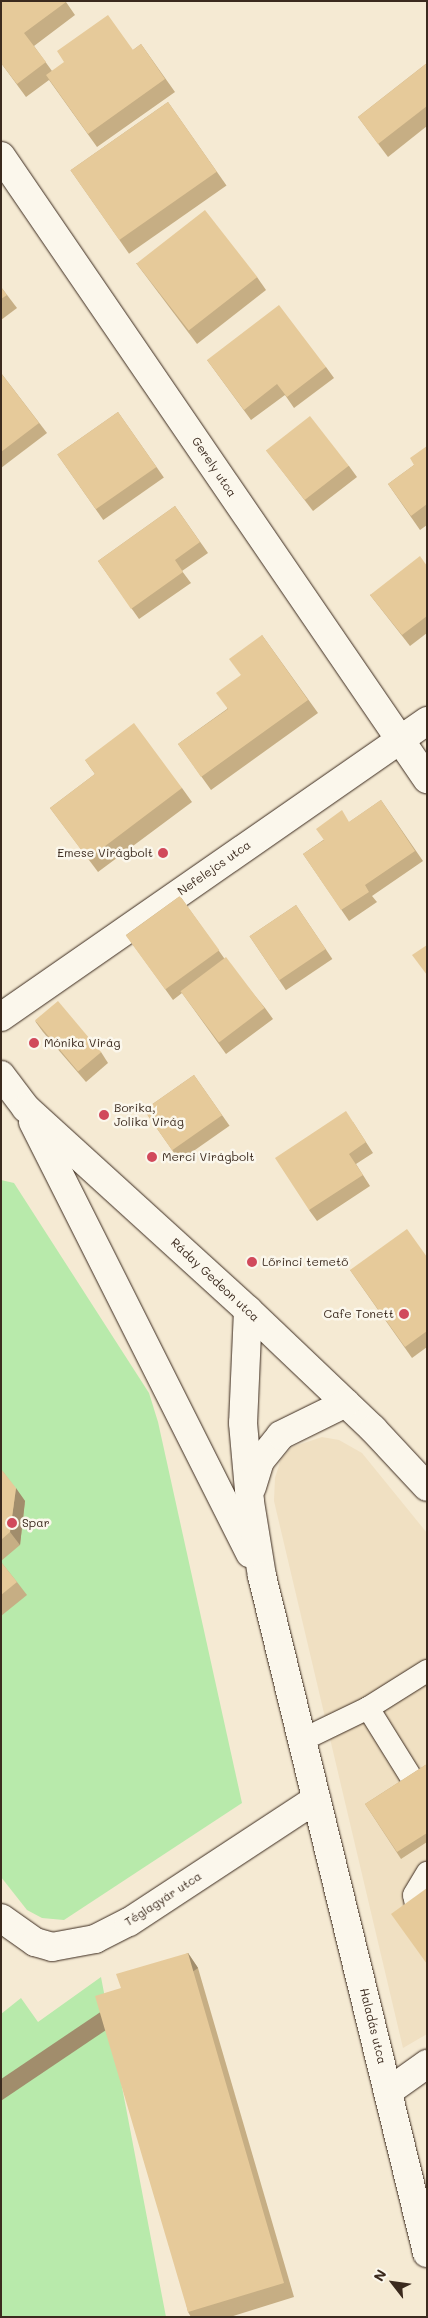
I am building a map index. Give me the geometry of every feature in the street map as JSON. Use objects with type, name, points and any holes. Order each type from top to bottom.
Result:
[{"type":"main road","name":"Gerely utca","points":[[1,156],[427,780]]},
{"type":"main road","name":"Nefelejcs utca","points":[[1,1017],[427,721]]},
{"type":"main road","name":"Ráday Gedeon utca","points":[[1,1075],[26,1108],[248,1310],[346,1403],[427,1487]]},
{"type":"main road","points":[[26,1108],[262,1576]]},
{"type":"main road","points":[[248,1310],[243,1423],[250,1502],[262,1576]]},
{"type":"main road","points":[[250,1502],[255,1472],[270,1445],[295,1425],[346,1403]]},
{"type":"main road","name":"Haladás utca","points":[[262,1576],[300,1741],[389,2092],[427,2253]]},
{"type":"main road","name":"Téglagyár utca","points":[[1,1918],[35,1942],[52,1947],[95,1939],[129,1922],[316,1800]]},
{"type":"main road","points":[[389,2092],[427,2064]]},
{"type":"lane","points":[[300,1741],[368,1708],[427,1671]]},
{"type":"lane","points":[[368,1708],[416,1785]]},
{"type":"lane","points":[[418,1915],[414,1895],[427,1873]]},
{"type":"shaded area","points":[[322,1437],[339,1440],[362,1453],[427,1533],[427,2034],[403,2048],[274,1501],[275,1478],[281,1459],[292,1447]]},
{"type":"green space","points":[[1,1180],[14,1183],[149,1393],[158,1422],[242,1803],[64,1920],[42,1918],[27,1910],[1,1877]]},
{"type":"green space","points":[[101,1977],[166,2317],[1,2317],[1,2014],[21,1998],[38,2022]]},
{"type":"building","points":[[1,1],[66,2],[24,33],[46,62],[17,84],[1,63]]},
{"type":"building","points":[[108,15],[133,50],[141,44],[165,79],[88,134],[46,75],[64,62],[57,51]]},
{"type":"building","points":[[427,63],[427,106],[378,144],[358,117]]},
{"type":"building","points":[[168,102],[217,172],[119,240],[71,170]]},
{"type":"building","points":[[205,210],[257,277],[189,331],[136,264]]},
{"type":"building","points":[[1,287],[7,295],[1,299]]},
{"type":"building","points":[[279,305],[326,367],[287,397],[277,384],[244,410],[207,360]]},
{"type":"building","points":[[1,373],[39,423],[1,452]]},
{"type":"building","points":[[118,412],[156,467],[96,509],[57,454]]},
{"type":"building","points":[[310,416],[349,466],[305,500],[266,450]]},
{"type":"building","points":[[427,446],[427,504],[411,516],[388,484],[414,465],[410,458]]},
{"type":"building","points":[[175,506],[200,542],[175,560],[183,572],[131,609],[98,561]]},
{"type":"building","points":[[420,556],[427,566],[427,616],[402,635],[370,595]]},
{"type":"building","points":[[262,635],[308,700],[201,777],[178,744],[228,709],[216,693],[241,675],[229,659]]},
{"type":"building","points":[[134,723],[182,788],[88,859],[50,808],[95,774],[85,760]]},
{"type":"building","points":[[381,800],[415,851],[365,885],[369,892],[341,910],[303,854],[324,840],[316,829],[342,810],[349,822]]},
{"type":"building","points":[[180,896],[219,950],[165,990],[126,935]]},
{"type":"building","points":[[296,905],[326,949],[279,980],[250,936]]},
{"type":"building","points":[[427,945],[427,975],[412,955]]},
{"type":"building","points":[[226,957],[265,1008],[219,1042],[180,991]]},
{"type":"building","points":[[58,1001],[101,1052],[78,1072],[35,1020]]},
{"type":"building","points":[[194,1075],[222,1115],[172,1150],[144,1110]]},
{"type":"building","points":[[346,1111],[366,1142],[349,1154],[363,1175],[309,1210],[275,1158]]},
{"type":"building","name":"Cafe Tonett","points":[[407,1229],[427,1257],[427,1331],[405,1347],[350,1270]]},
{"type":"building","points":[[1,1469],[16,1488],[10,1532],[1,1540]]},
{"type":"building","points":[[1,1562],[17,1582],[1,1595]]},
{"type":"building","points":[[427,1764],[427,1833],[397,1852],[365,1804]]},
{"type":"building","points":[[427,1888],[427,1964],[391,1914]]},
{"type":"building","points":[[188,1953],[284,2283],[188,2312],[95,1996],[121,1988],[116,1974]]},
{"type":"place","name":"Emese Virágbolt","points":[[163,853]]},
{"type":"place","name":"Mónika Virág","points":[[34,1043]]},
{"type":"place","name":"Borika, Jolika Virág","points":[[104,1115]]},
{"type":"place","name":"Merci Virágbolt","points":[[152,1157]]},
{"type":"place","name":"Lőrinci temető","points":[[252,1262]]},
{"type":"place","name":"Cafe Tonett","points":[[404,1314]]},
{"type":"place","name":"Spar","points":[[12,1523]]}]
